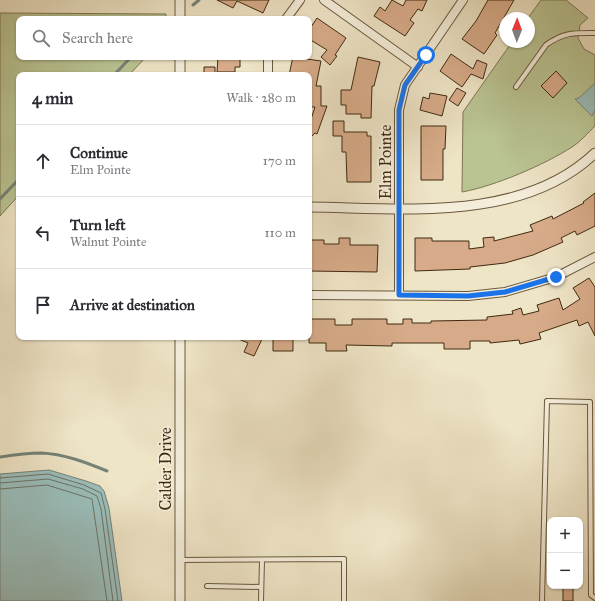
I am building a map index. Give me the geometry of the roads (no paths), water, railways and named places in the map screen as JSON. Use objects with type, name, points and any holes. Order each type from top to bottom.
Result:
[{"type":"street","points":[[180,0],[180,16]]},
{"type":"street","points":[[288,16],[300,0]]},
{"type":"street","points":[[324,0],[418,67]]},
{"type":"street","name":"Elm Pointe","points":[[399,295],[399,110],[405,85],[463,0]]},
{"type":"street","points":[[180,60],[180,72]]},
{"type":"street","points":[[268,60],[268,72]]},
{"type":"street","points":[[312,207],[399,208],[476,206],[511,198],[539,189],[577,168],[595,153]]},
{"type":"street","points":[[312,295],[468,296],[505,292],[556,277],[595,257]]},
{"type":"street","name":"Calder Drive","points":[[180,340],[180,601]]},
{"type":"lane","points":[[516,86],[546,44],[560,35],[595,33]]},
{"type":"lane","points":[[542,601],[547,401],[590,402],[591,595],[595,598]]},
{"type":"lane","points":[[180,560],[344,559],[344,601]]},
{"type":"lane","points":[[261,601],[262,560]]},
{"type":"lane","points":[[207,586],[261,587]]},
{"type":"water","points":[[595,83],[595,110],[592,116],[575,99],[579,98]]},
{"type":"water","points":[[49,470],[100,486],[104,491],[109,508],[122,601],[0,601],[0,474]]},
{"type":"waterway","points":[[193,5],[199,0]]},
{"type":"waterway","points":[[117,72],[128,60]]},
{"type":"waterway","points":[[0,199],[16,182]]},
{"type":"waterway","points":[[0,457],[31,453],[58,455],[107,471]]}]
